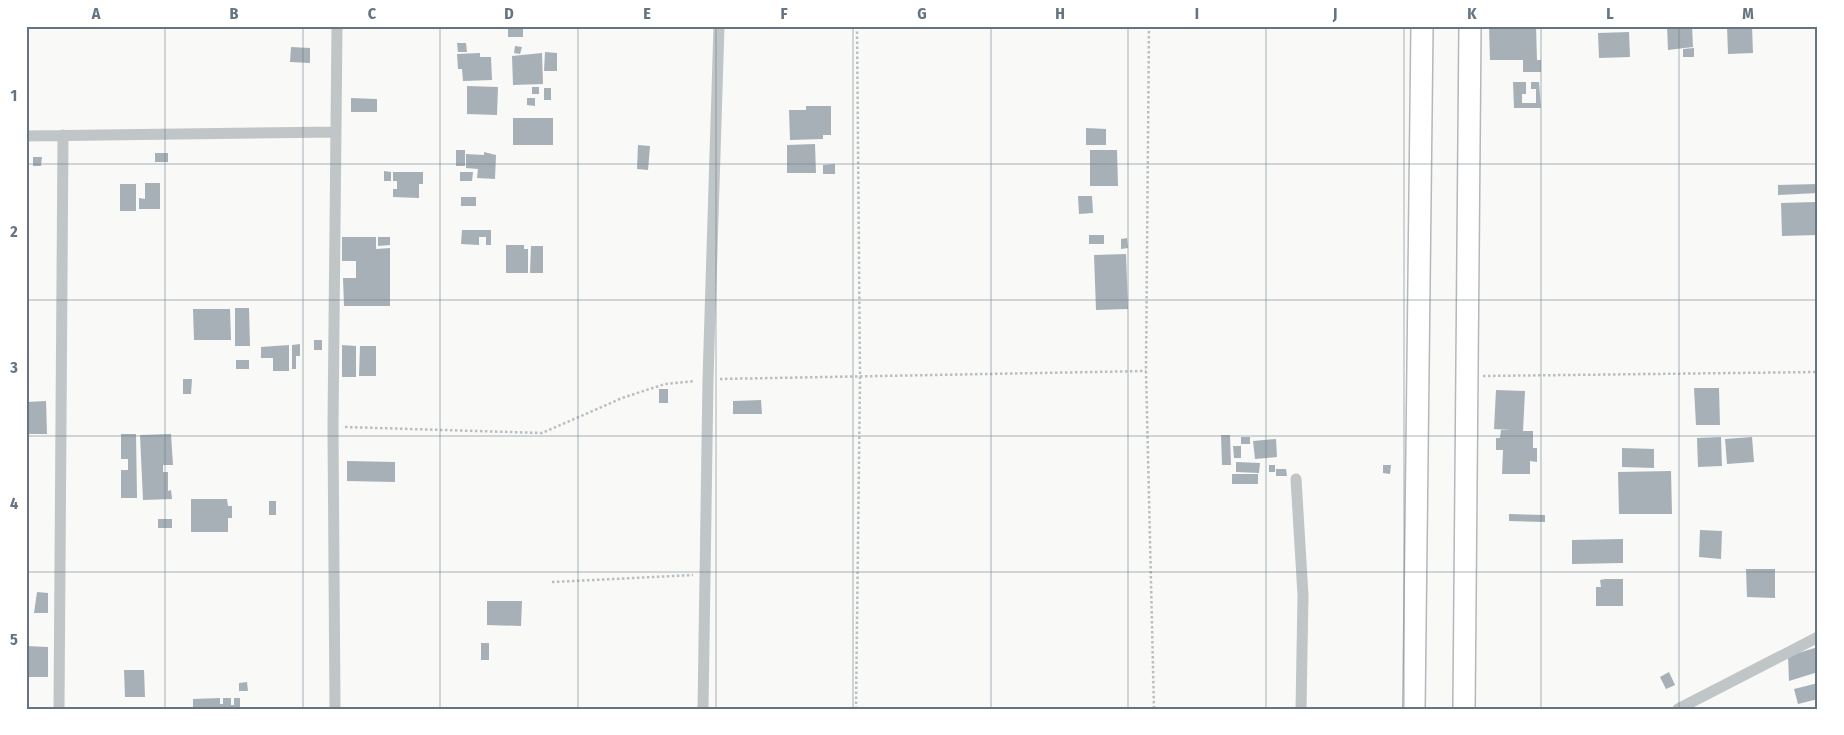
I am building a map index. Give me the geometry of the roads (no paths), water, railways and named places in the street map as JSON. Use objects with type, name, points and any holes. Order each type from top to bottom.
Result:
[{"type":"highway","points":[[1414,709],[1422,26]]},
{"type":"highway","points":[[1464,709],[1470,26]]},
{"type":"street","points":[[335,709],[333,427],[337,26]]},
{"type":"street","points":[[703,709],[708,379],[719,26]]},
{"type":"street","points":[[26,136],[336,132]]},
{"type":"street","points":[[59,709],[63,135]]},
{"type":"street","points":[[1296,479],[1303,595],[1300,709]]},
{"type":"street","points":[[1678,709],[1818,637]]}]
